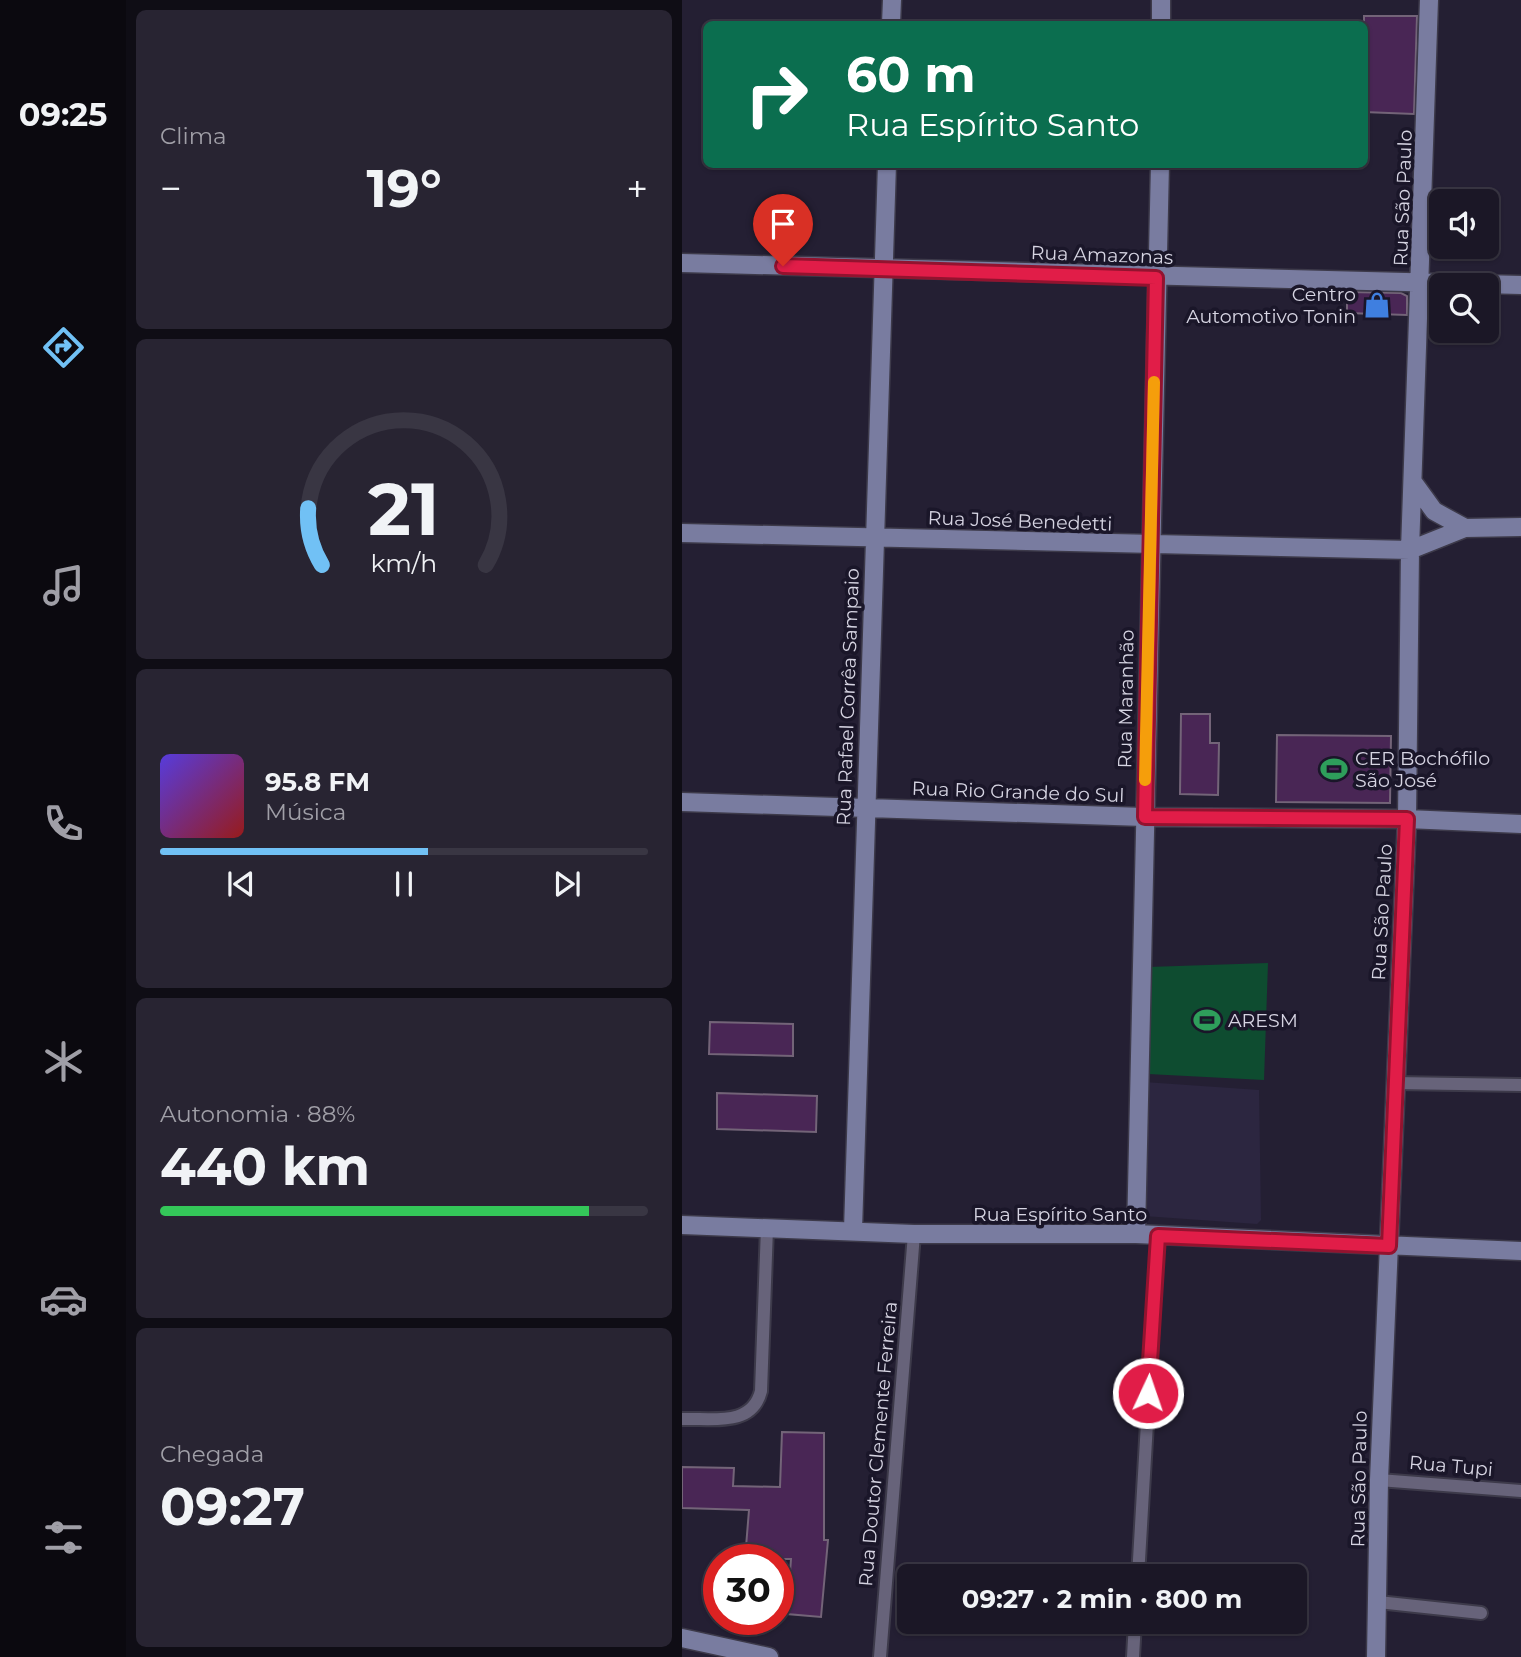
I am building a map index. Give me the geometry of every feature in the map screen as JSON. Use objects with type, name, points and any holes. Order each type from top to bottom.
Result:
[{"type":"street","points":[[891,21],[892,0]]},
{"type":"street","points":[[1161,0],[1161,21]]},
{"type":"street","name":"Rua São Paulo","points":[[1376,1657],[1379,1480],[1407,819],[1410,550],[1422,284],[1429,0]]},
{"type":"street","name":"Rua Rafael Corrêa Sampaio","points":[[853,1230],[887,168]]},
{"type":"street","name":"Rua Maranhão","points":[[1136,1234],[1160,168]]},
{"type":"street","name":"Rua Amazonas","points":[[682,263],[1156,278],[1520,285]]},
{"type":"street","points":[[1413,482],[1434,512],[1465,528]]},
{"type":"street","name":"Rua José Benedetti","points":[[682,533],[1410,550],[1465,528],[1520,527]]},
{"type":"street","name":"Rua Rio Grande do Sul","points":[[682,803],[1145,817],[1407,819],[1520,824]]},
{"type":"street","points":[[1395,1083],[1520,1085]]},
{"type":"street","name":"Rua Espírito Santo","points":[[682,1225],[914,1234],[1136,1234],[1520,1251]]},
{"type":"street","points":[[682,1419],[742,1416],[754,1411],[758,1403],[761,1391],[767,1228]]},
{"type":"street","name":"Rua Doutor Clemente Ferreira","points":[[880,1657],[914,1234]]},
{"type":"street","points":[[1139,1564],[1158,1236]]},
{"type":"street","name":"Rua Tupi","points":[[1379,1480],[1520,1491]]},
{"type":"street","points":[[1378,1602],[1481,1613]]},
{"type":"street","points":[[1133,1657],[1134,1634]]},
{"type":"street","points":[[682,1638],[769,1657]]},
{"type":"shaded area","points":[[1144,1082],[1259,1090],[1261,1220],[1257,1224],[1144,1216]]},
{"type":"green space","name":"ARESM","points":[[1268,963],[1264,1080],[1148,1074],[1148,967]]},
{"type":"building","points":[[1364,16],[1417,16],[1414,114],[1368,112],[1368,21],[1364,21]]},
{"type":"building","name":"Centro Automotivo Tonin","points":[[1347,292],[1401,293],[1407,296],[1407,315],[1347,313]]},
{"type":"building","points":[[1181,714],[1210,714],[1210,743],[1219,743],[1218,795],[1180,794]]},
{"type":"building","name":"CER Bochófilo São José","points":[[1277,735],[1391,736],[1390,803],[1276,802]]},
{"type":"building","points":[[710,1022],[793,1024],[793,1056],[709,1054]]},
{"type":"building","points":[[717,1093],[817,1096],[816,1132],[717,1129]]},
{"type":"building","points":[[782,1432],[824,1433],[824,1540],[828,1540],[821,1617],[794,1615],[794,1544],[746,1544],[749,1510],[682,1508],[682,1467],[734,1468],[733,1486],[780,1487]]},
{"type":"slow traffic","points":[[1145,780],[1154,382]]},
{"type":"place","name":"Centro Automotivo Tonin","points":[[1377,305]]},
{"type":"place","name":"CER Bochófilo São José","points":[[1334,769]]},
{"type":"place","name":"ARESM","points":[[1207,1020]]},
{"type":"route","points":[[783,266],[1156,278],[1145,817],[1407,819],[1389,1246],[1158,1236],[1148,1393]]}]
